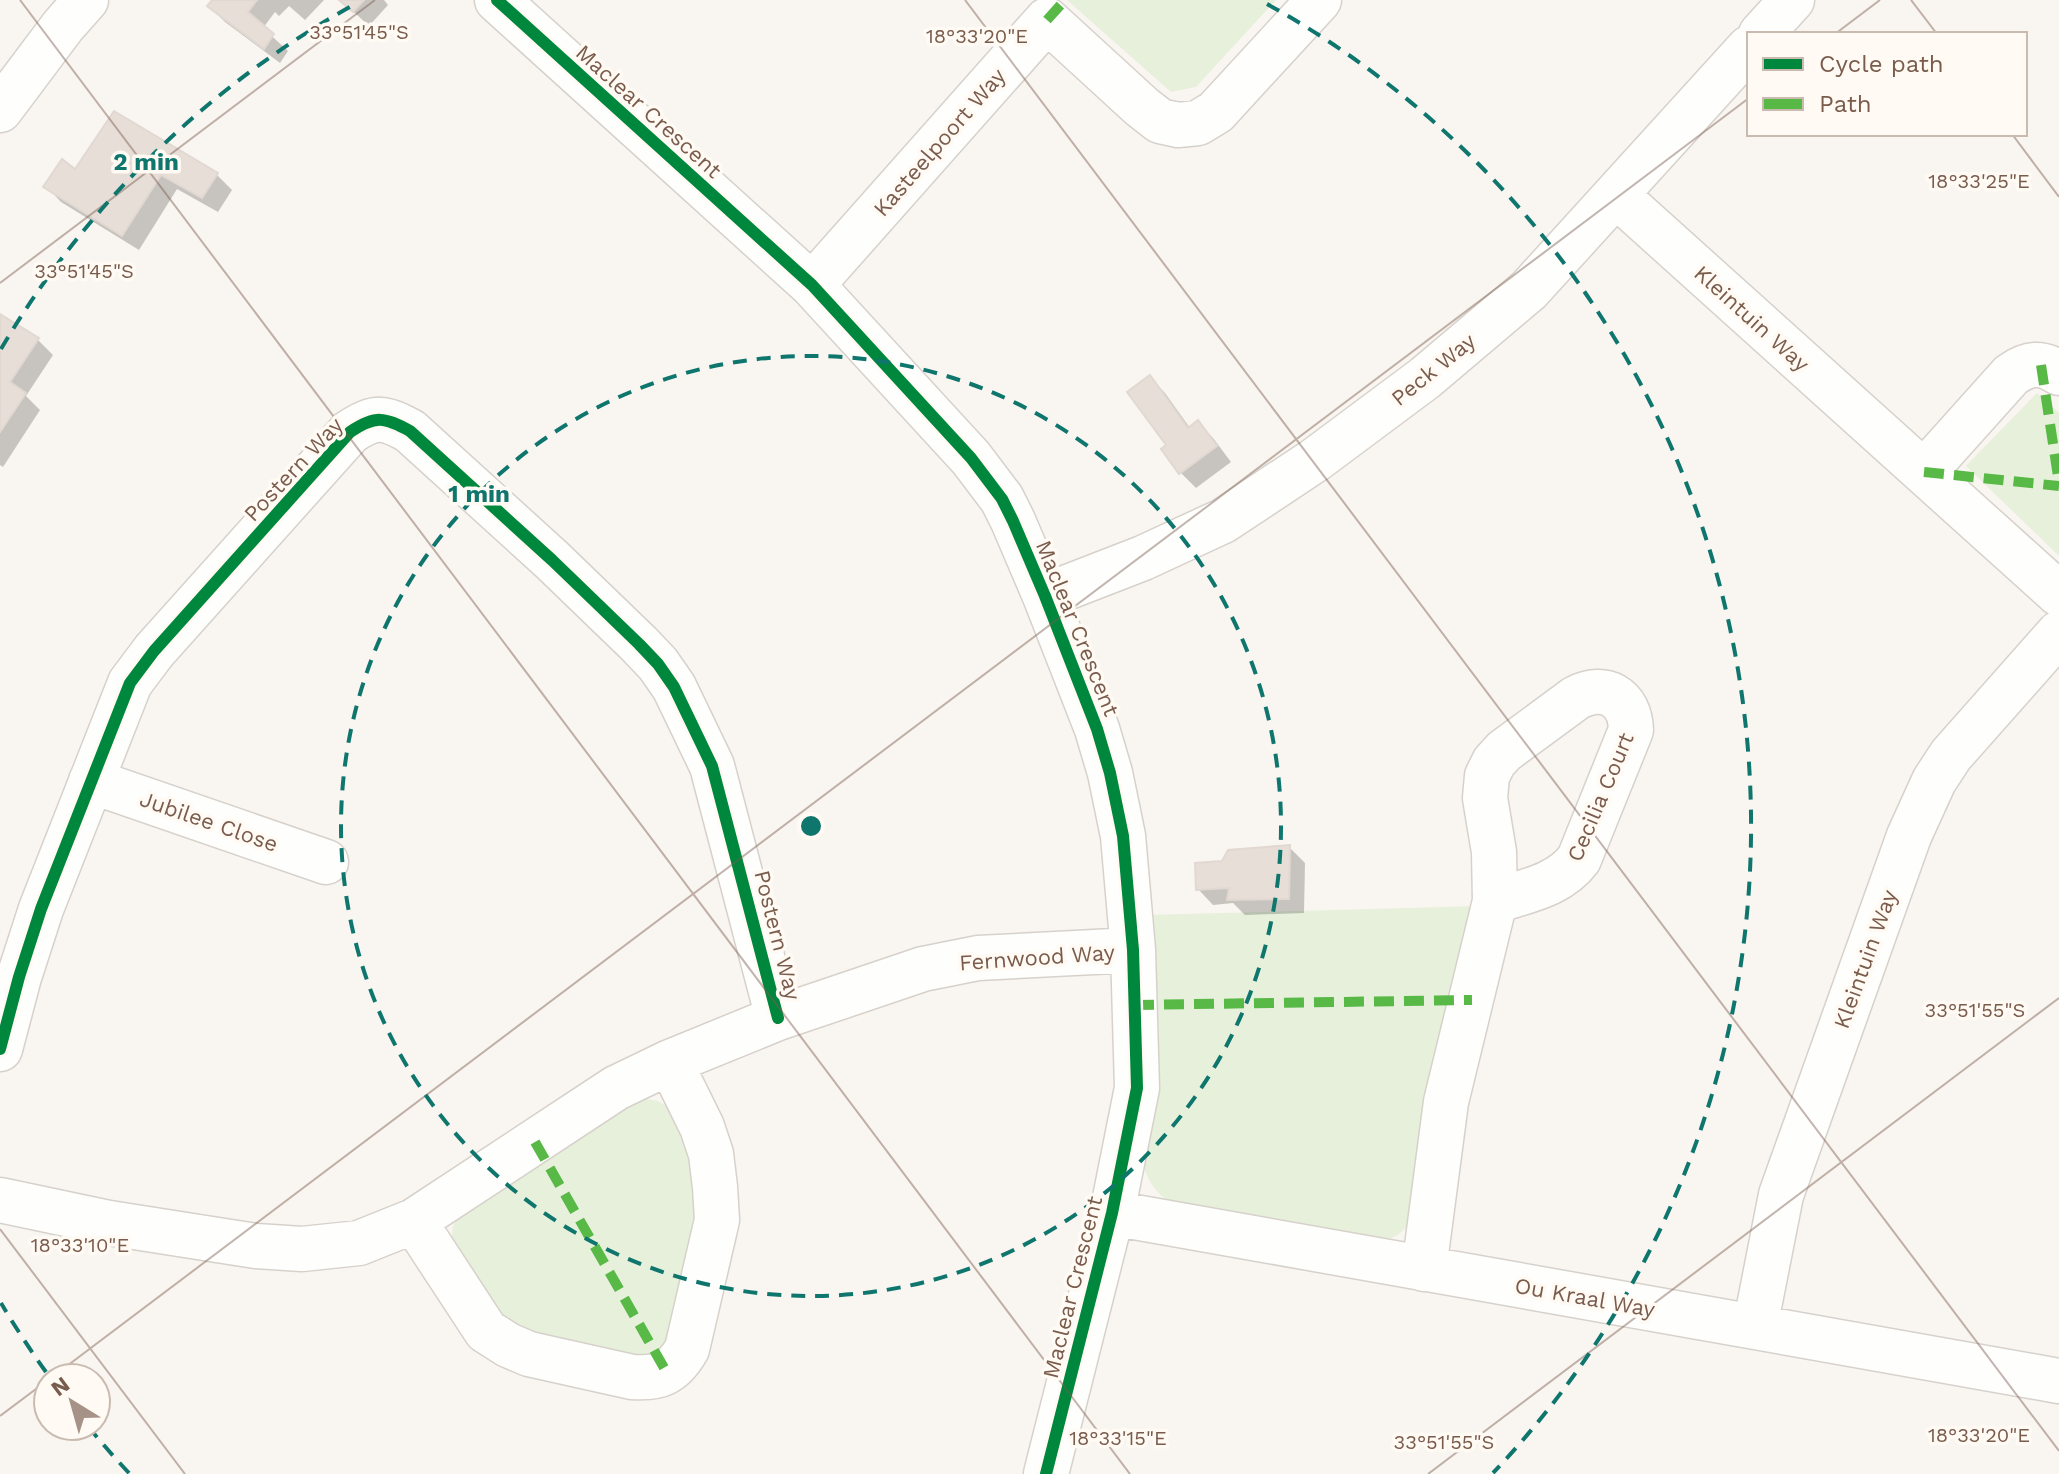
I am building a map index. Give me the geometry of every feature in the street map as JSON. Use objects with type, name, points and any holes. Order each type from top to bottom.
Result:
[{"type":"street","points":[[0,110],[86,0]]},
{"type":"street","name":"Maclear Crescent","points":[[497,0],[812,285],[971,458],[1013,521],[1097,729],[1123,836],[1133,950],[1137,1088],[1112,1213],[1046,1474]]},
{"type":"street","name":"Kasteelpoort Way","points":[[812,285],[1036,10],[1142,107],[1160,121],[1178,125],[1198,123],[1216,112],[1319,0]]},
{"type":"street","points":[[1763,32],[1792,0]]},
{"type":"street","name":"Peck Way","points":[[1045,596],[1143,558],[1223,521],[1315,460],[1425,378],[1529,290],[1747,50]]},
{"type":"street","name":"Kleintuin Way","points":[[1616,195],[2059,594]]},
{"type":"street","points":[[1924,472],[2011,375],[2024,366],[2041,365],[2059,373]]},
{"type":"street","name":"Postern Way","points":[[0,1049],[41,909],[130,683],[154,651],[350,432],[367,421],[390,420],[410,431],[552,560],[639,644],[674,687],[712,766],[778,1018]]},
{"type":"street","name":"Kleintuin Way","points":[[1755,1327],[1781,1195],[1909,836],[1934,781],[1951,755],[2059,633]]},
{"type":"street","name":"Cecilia Court","points":[[1424,1269],[1446,1102],[1495,901],[1494,852],[1485,787],[1487,776],[1504,751],[1576,698],[1587,692],[1610,694],[1627,708],[1631,730],[1579,859],[1554,882],[1495,901]]},
{"type":"street","name":"Jubilee Close","points":[[91,781],[326,862]]},
{"type":"street","name":"Fernwood Way","points":[[0,1200],[109,1223],[256,1246],[302,1249],[359,1243],[414,1221],[616,1088],[670,1062],[778,1018],[923,969],[978,958],[1133,950]]},
{"type":"street","points":[[414,1221],[486,1331],[508,1345],[529,1354],[632,1377],[650,1378],[667,1373],[687,1349],[717,1220],[711,1154],[702,1127],[670,1062]]},
{"type":"street","name":"Ou Kraal Way","points":[[1112,1213],[2059,1381]]},
{"type":"green space","points":[[1067,0],[1276,0],[1196,87],[1171,92]]},
{"type":"green space","points":[[2037,393],[2059,413],[2059,556],[1966,466]]},
{"type":"green space","points":[[1482,906],[1408,1226],[1399,1234],[1388,1240],[1177,1207],[1159,1193],[1150,1182],[1142,1161],[1147,915]]},
{"type":"green space","points":[[635,1100],[658,1101],[676,1112],[701,1186],[679,1327],[651,1359],[511,1332],[451,1241],[459,1214]]},
{"type":"building","points":[[212,0],[257,0],[248,12],[274,34],[264,49],[207,6]]},
{"type":"building","points":[[339,0],[364,0],[353,12]]},
{"type":"building","points":[[114,111],[218,173],[202,198],[161,175],[122,236],[43,187],[62,159],[75,169]]},
{"type":"building","points":[[0,314],[39,338],[10,382],[26,393],[0,432]]},
{"type":"building","points":[[1150,375],[1188,428],[1198,420],[1217,446],[1179,474],[1161,449],[1166,445],[1127,392]]},
{"type":"building","points":[[1290,845],[1289,899],[1227,900],[1229,888],[1196,890],[1195,863],[1222,861],[1228,850]]},
{"type":"marked path","points":[[1047,20],[1065,0]]},
{"type":"marked path","points":[[2041,365],[2059,483]]},
{"type":"marked path","points":[[1924,472],[2059,486]]},
{"type":"marked path","points":[[1134,1005],[1472,1000]]},
{"type":"marked path","points":[[535,1142],[667,1373]]},
{"type":"cycle path","points":[[497,0],[812,285],[971,458],[1002,499],[1013,521],[1097,729],[1123,836],[1133,950],[1137,1088],[1112,1213],[1046,1474]]},
{"type":"cycle path","points":[[0,1049],[41,909],[130,683],[154,651],[350,432],[380,420],[410,431],[639,644],[674,687],[712,766],[778,1018]]}]
